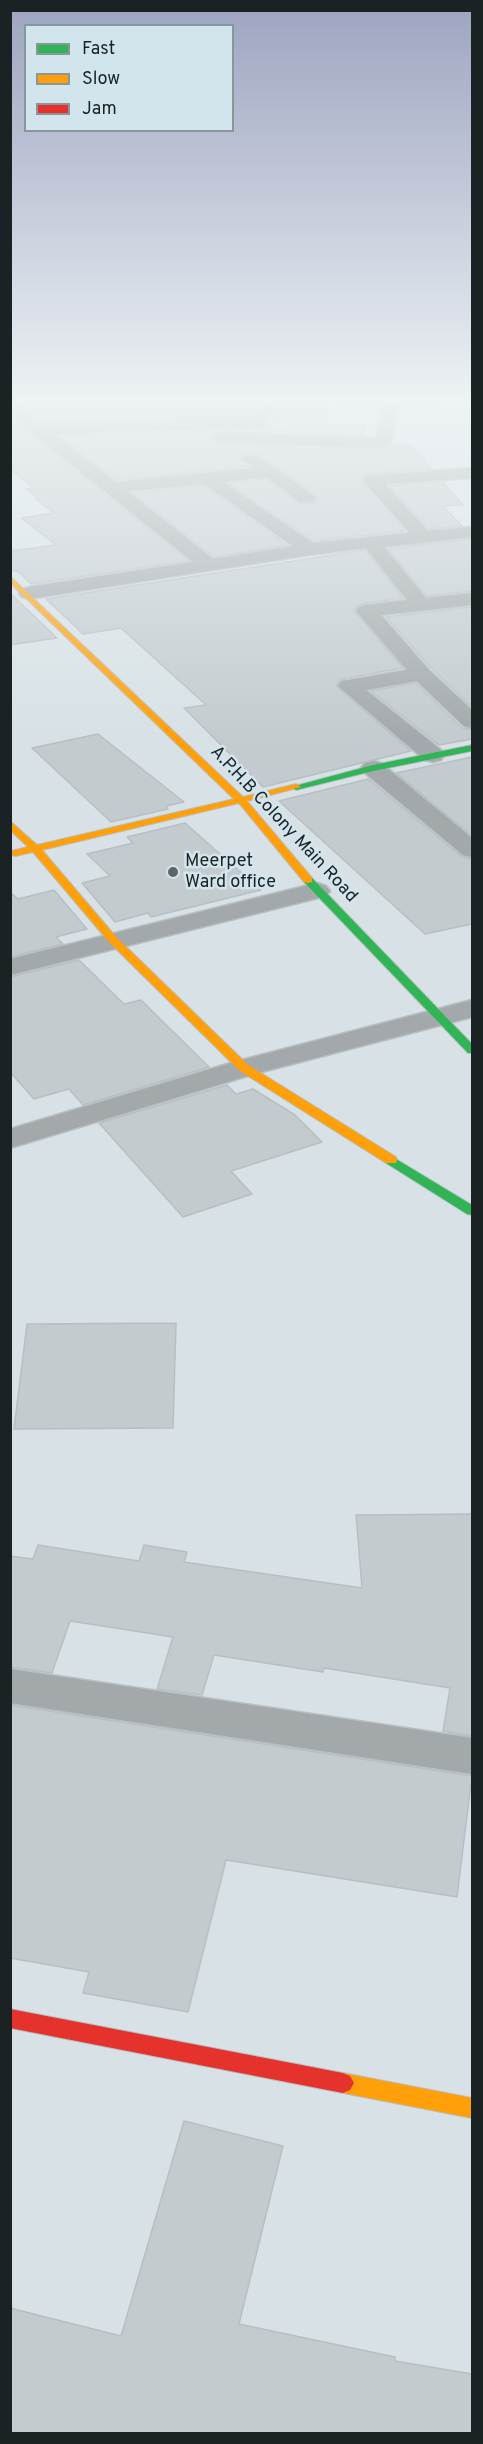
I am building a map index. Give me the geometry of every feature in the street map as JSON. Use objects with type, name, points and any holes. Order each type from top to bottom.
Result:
[{"type":"street","points":[[141,512],[208,564]]},
{"type":"street","points":[[256,512],[309,549]]},
{"type":"street","points":[[401,512],[423,537]]},
{"type":"street","points":[[29,593],[309,549],[472,532]]},
{"type":"street","points":[[370,541],[421,605]]},
{"type":"street","name":"A.P.H.B Colony Main Road","points":[[10,578],[29,593],[242,801],[317,891],[472,1050]]},
{"type":"street","points":[[472,599],[366,611],[422,674],[472,721]]},
{"type":"street","points":[[422,674],[349,686],[433,755]]},
{"type":"street","points":[[10,854],[242,801],[373,768],[472,748]]},
{"type":"street","points":[[373,768],[472,850]]},
{"type":"street","points":[[10,824],[35,848],[113,940],[244,1068],[472,1211]]},
{"type":"street","points":[[10,967],[317,891]]},
{"type":"street","points":[[10,1139],[244,1068],[442,1019],[472,1009]]},
{"type":"street","points":[[10,1686],[472,1756]]},
{"type":"street","points":[[10,2018],[472,2108]]},
{"type":"building","points":[[127,512],[188,561],[31,584],[19,572],[10,570],[10,551],[56,545],[21,518],[54,513]]},
{"type":"building","points":[[157,512],[240,512],[287,545],[214,557]]},
{"type":"building","points":[[271,512],[388,512],[405,531],[314,541]]},
{"type":"building","points":[[414,512],[449,512],[462,526],[429,529]]},
{"type":"building","points":[[472,539],[472,591],[427,596],[388,549]]},
{"type":"building","points":[[365,550],[403,598],[365,603],[357,606],[354,611],[403,668],[341,679],[336,686],[411,751],[263,787],[184,708],[206,705],[121,628],[83,634],[46,599]]},
{"type":"building","points":[[10,593],[57,638],[10,645]]},
{"type":"building","points":[[472,607],[472,707],[431,668],[386,617]]},
{"type":"building","points":[[416,683],[462,728],[472,730],[472,739],[439,745],[371,691]]},
{"type":"building","points":[[98,734],[184,802],[166,806],[168,809],[111,822],[32,748]]},
{"type":"building","points":[[472,757],[472,836],[396,773]]},
{"type":"building","points":[[368,779],[462,857],[472,859],[472,924],[425,934],[279,801]]},
{"type":"building","name":"Meerpet Ward office","points":[[185,823],[261,890],[151,917],[148,913],[115,922],[82,883],[110,876],[87,854],[133,843],[127,837]]},
{"type":"building","points":[[54,890],[87,929],[56,937],[63,944],[10,957],[10,892],[18,899]]},
{"type":"building","points":[[79,960],[124,1004],[141,1000],[209,1067],[83,1105],[69,1089],[34,1099],[10,1072],[10,977]]},
{"type":"building","points":[[227,1085],[236,1094],[253,1089],[295,1115],[322,1142],[231,1171],[252,1194],[183,1217],[99,1123]]},
{"type":"building","points":[[176,1323],[173,1428],[14,1429],[27,1324]]},
{"type":"building","points":[[472,1514],[472,1736],[443,1731],[450,1688],[324,1668],[323,1672],[214,1655],[202,1695],[157,1689],[173,1637],[70,1621],[52,1673],[10,1667],[10,1556],[33,1559],[38,1545],[139,1561],[144,1545],[187,1552],[184,1562],[362,1588],[356,1515]]},
{"type":"building","points":[[10,1705],[472,1776],[457,1897],[226,1860],[188,2012],[83,1993],[89,1972],[10,1958]]},
{"type":"building","points":[[184,2121],[283,2146],[239,2324],[395,2357],[395,2361],[472,2374],[472,2433],[10,2433],[10,2308],[121,2336]]},
{"type":"traffic: fast","points":[[296,787],[373,768],[472,748]]},
{"type":"traffic: fast","points":[[308,880],[472,1050]]},
{"type":"traffic: fast","points":[[391,1160],[472,1211]]},
{"type":"traffic: slow","points":[[10,578],[242,801],[308,880]]},
{"type":"traffic: slow","points":[[15,853],[296,787]]},
{"type":"traffic: slow","points":[[10,824],[35,848],[113,940],[244,1068],[391,1160]]},
{"type":"traffic: slow","points":[[343,2083],[472,2108]]},
{"type":"traffic: jam","points":[[10,2018],[343,2083]]},
{"type":"place","name":"Meerpet Ward office","points":[[173,872]]}]
